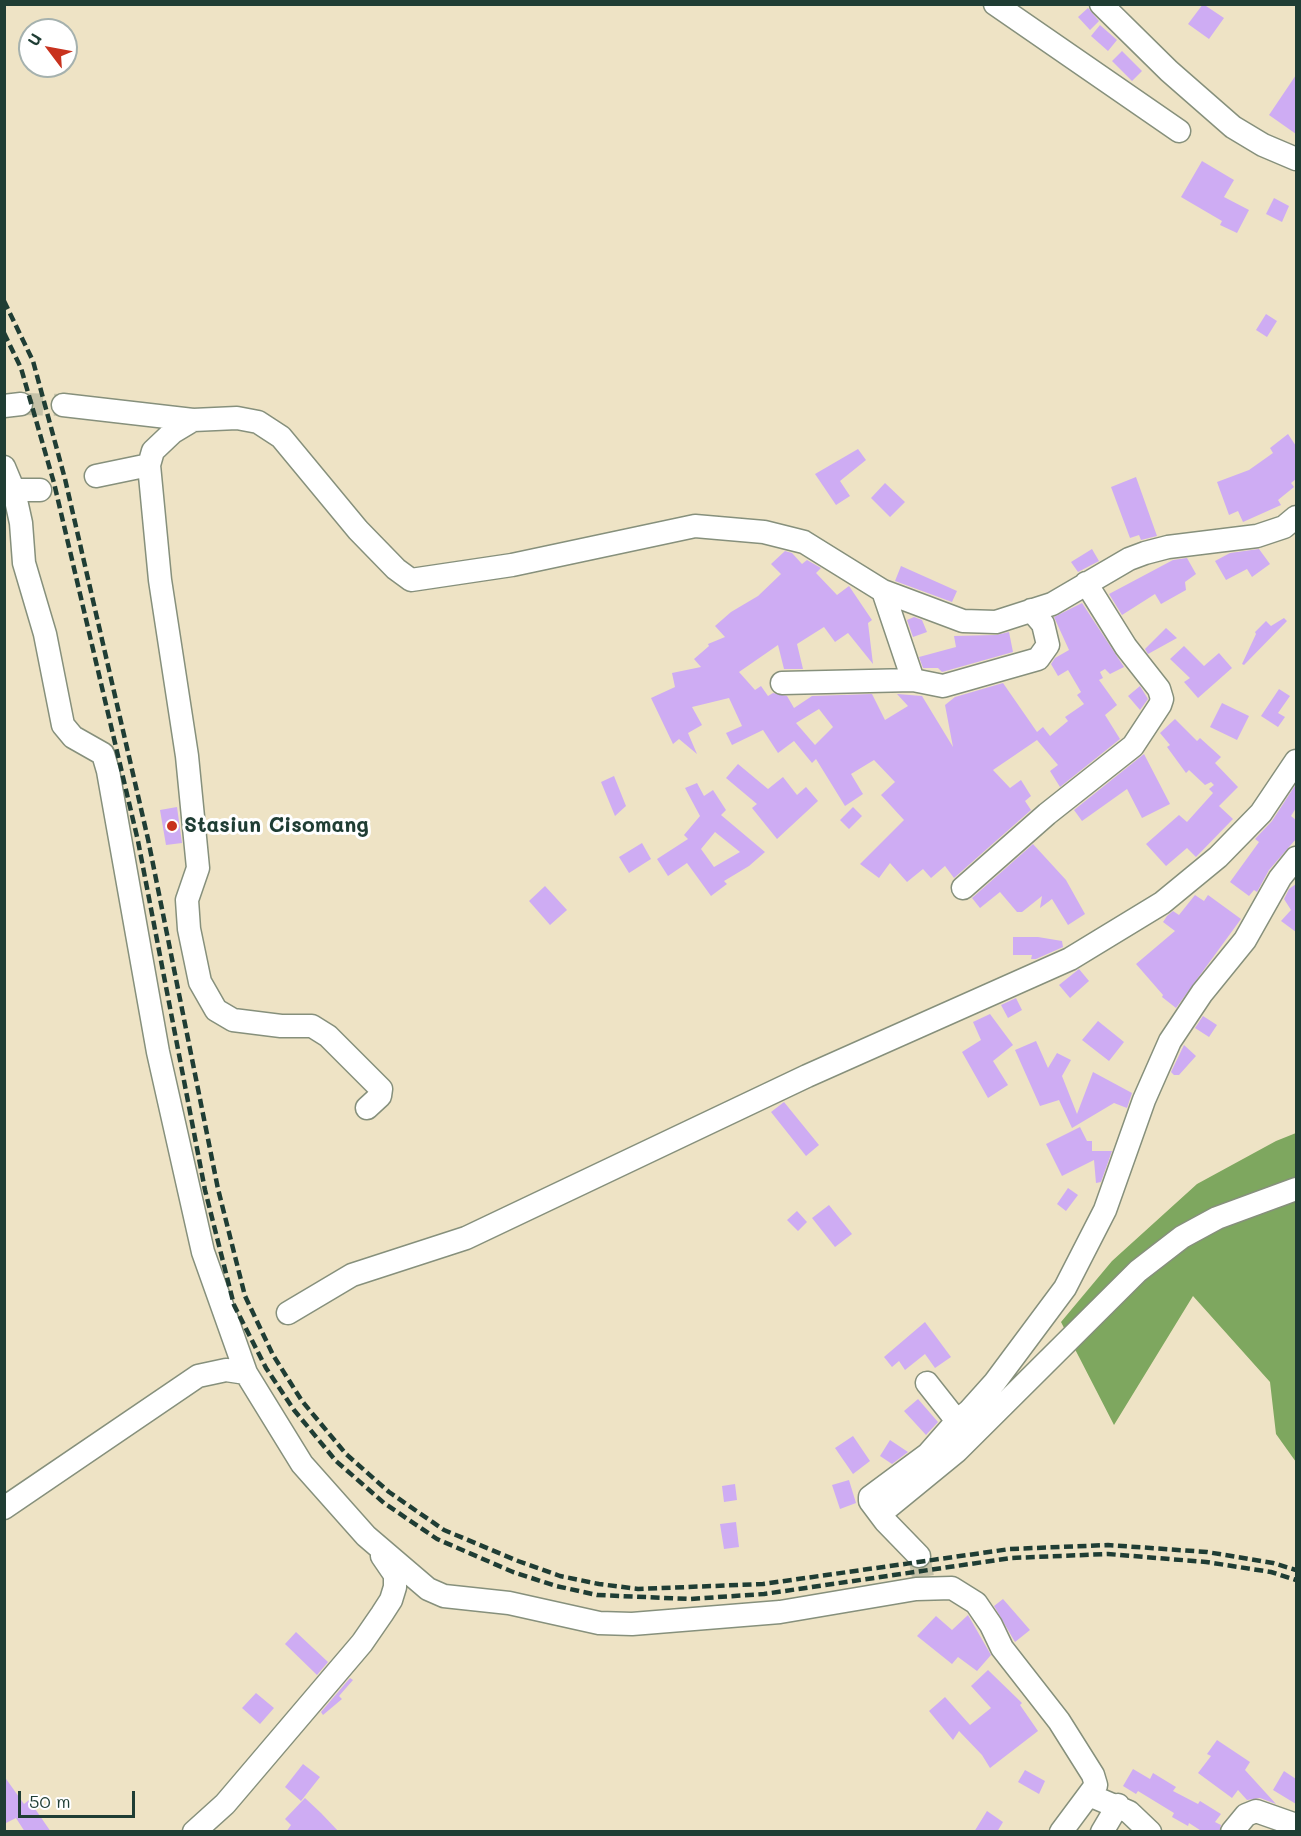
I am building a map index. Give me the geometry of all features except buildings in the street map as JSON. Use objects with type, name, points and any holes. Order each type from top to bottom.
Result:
[{"type":"street","points":[[1101,4],[1169,71],[1233,127],[1263,145],[1296,159]]},
{"type":"street","points":[[1001,6],[1179,131]]},
{"type":"street","points":[[63,405],[193,420],[247,419],[275,431],[358,530],[396,569],[411,580],[512,565],[696,526],[764,532],[804,542],[883,591],[974,623],[996,622],[1052,604],[1086,583],[1145,553],[1168,547],[1257,536],[1284,527],[1296,516]]},
{"type":"street","points":[[193,420],[173,432],[153,451],[149,465],[160,580],[189,779],[198,868],[187,900],[189,929],[200,982],[216,1010],[233,1020],[281,1026],[312,1026],[328,1036],[381,1089],[380,1096],[367,1108]]},
{"type":"street","points":[[96,476],[149,465]]},
{"type":"street","points":[[4,467],[9,491],[21,523],[24,563],[45,634],[58,713],[63,725],[73,736],[103,754],[108,771],[146,990],[189,1199],[203,1251],[246,1373],[302,1464],[366,1536],[395,1575],[391,1600],[362,1642],[225,1804],[194,1832]]},
{"type":"street","points":[[9,491],[40,490]]},
{"type":"street","points":[[963,888],[1047,814],[1133,746],[1160,705],[1162,699],[1159,690],[1126,647],[1086,583]]},
{"type":"street","points":[[883,591],[913,680]]},
{"type":"street","points":[[782,683],[913,680],[943,686],[1038,659],[1048,645],[1043,624],[1031,610]]},
{"type":"street","points":[[288,1313],[352,1275],[466,1238],[807,1076],[1070,959],[1162,903],[1218,857],[1261,813],[1296,761]]},
{"type":"street","points":[[1061,1832],[1096,1785],[1086,1763],[1059,1721],[1002,1648],[992,1625],[976,1603],[952,1588],[921,1574],[870,1501],[873,1494],[928,1454],[995,1382],[1065,1288],[1105,1210],[1144,1100],[1170,1041],[1202,993],[1245,940],[1280,878],[1296,858]]},
{"type":"street","points":[[880,1514],[957,1451],[1138,1271],[1182,1237],[1217,1218],[1296,1189]]},
{"type":"street","points":[[4,1508],[198,1376],[226,1370],[246,1373]]},
{"type":"street","points":[[927,1383],[957,1421]]},
{"type":"street","points":[[366,1536],[428,1589],[444,1596],[509,1603],[599,1623],[664,1622],[780,1612],[921,1574]]},
{"type":"street","points":[[1089,1795],[1118,1805],[1150,1832]]},
{"type":"street","points":[[1101,1832],[1118,1805]]},
{"type":"street","points":[[1232,1832],[1246,1815],[1257,1811],[1296,1825]]},
{"type":"green space","points":[[1296,1133],[1296,1462],[1276,1434],[1270,1382],[1193,1296],[1114,1425],[1061,1322],[1112,1261],[1197,1184],[1276,1141]]},
{"type":"tunnel","points":[[21,404],[63,405]]},
{"type":"tunnel","points":[[919,1556],[923,1577]]},
{"type":"railway","points":[[4,301],[33,361],[65,479],[148,839],[218,1189],[245,1296],[273,1355],[302,1401],[346,1454],[389,1492],[444,1530],[560,1576],[638,1589],[763,1584],[1010,1549],[1108,1545],[1207,1552],[1273,1563],[1296,1570]]},
{"type":"railway","points":[[4,333],[21,368],[54,483],[138,841],[205,1190],[234,1305],[266,1368],[294,1410],[336,1461],[384,1503],[437,1539],[513,1572],[556,1586],[597,1595],[690,1599],[764,1594],[1011,1558],[1108,1554],[1206,1562],[1271,1572],[1296,1580]]},
{"type":"place","name":"Stasiun Cisomang","points":[[172,826]]}]
